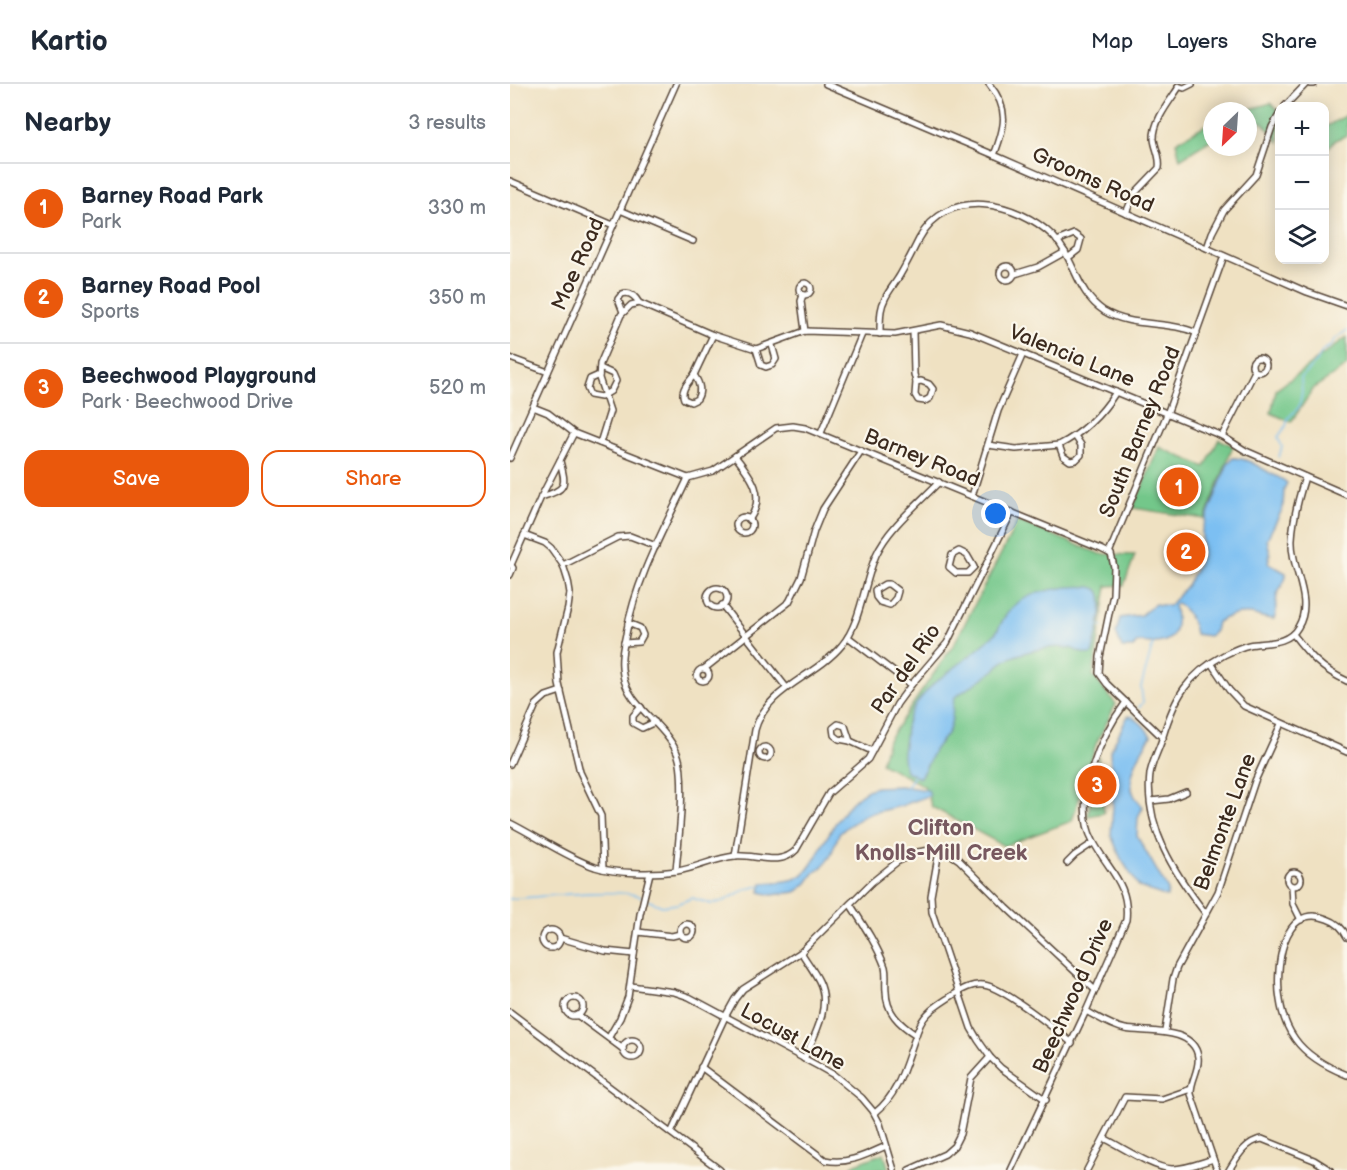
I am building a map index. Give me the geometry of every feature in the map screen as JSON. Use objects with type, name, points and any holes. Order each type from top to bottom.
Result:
[{"type":"street","name":"Moe Road","points":[[510,458],[676,84]]},
{"type":"street","name":"Grooms Road","points":[[826,84],[1306,292],[1347,306]]},
{"type":"street","points":[[989,84],[999,99],[1004,121],[1003,131],[994,155]]},
{"type":"street","points":[[1126,213],[1134,194],[1159,168],[1154,139],[1155,128],[1178,85],[1188,87],[1192,84]]},
{"type":"street","points":[[1290,102],[1310,84]]},
{"type":"street","points":[[1207,248],[1224,210],[1256,175],[1275,122]]},
{"type":"street","points":[[510,181],[614,225]]},
{"type":"street","points":[[880,334],[880,312],[885,298],[922,234],[938,216],[956,206],[968,203],[982,203],[1006,209],[1029,219],[1044,229],[1067,255],[1084,291],[1105,311],[1130,321],[1174,325],[1197,333]]},
{"type":"street","points":[[620,210],[693,241]]},
{"type":"street","points":[[1015,274],[1078,250],[1081,239],[1074,234],[1057,241]]},
{"type":"street","name":"South Barney Road","points":[[1109,553],[1167,414],[1224,256]]},
{"type":"street","points":[[623,312],[618,303],[619,296],[630,293],[639,303],[713,335],[756,349],[760,365],[766,367],[772,365],[776,359],[772,345]]},
{"type":"street","points":[[803,294],[801,301],[805,331]]},
{"type":"street","points":[[600,371],[613,374],[616,381],[614,388],[606,396],[596,397],[587,392],[590,379],[600,371],[623,312],[631,305],[639,303]]},
{"type":"street","name":"Valencia Lane","points":[[756,349],[805,331],[880,334],[913,331],[936,325],[950,326],[1222,436],[1246,451],[1347,495]]},
{"type":"street","points":[[913,331],[916,382]]},
{"type":"street","points":[[821,433],[862,334]]},
{"type":"street","points":[[694,375],[700,394],[695,402],[691,402],[684,399],[682,394],[684,387],[694,375],[713,335]]},
{"type":"street","points":[[972,496],[998,411],[1023,354]]},
{"type":"street","points":[[510,358],[548,372]]},
{"type":"street","points":[[600,371],[610,411],[600,443]]},
{"type":"street","points":[[1222,436],[1255,371]]},
{"type":"street","points":[[988,445],[1016,449],[1059,445],[1076,436],[1099,416],[1116,392]]},
{"type":"street","points":[[533,407],[548,413],[574,433],[688,478],[638,587],[628,623],[622,663],[623,678],[641,707],[673,746],[680,760],[681,786],[676,871]]},
{"type":"street","name":"Barney Road","points":[[688,478],[713,471],[776,428],[793,426],[821,433],[1109,553]]},
{"type":"street","points":[[510,575],[513,570],[510,564],[574,433]]},
{"type":"street","points":[[1059,445],[1066,459],[1080,458],[1082,450],[1076,436]]},
{"type":"street","points":[[704,669],[794,596],[823,509],[861,451]]},
{"type":"street","points":[[735,456],[749,475],[758,497],[757,507],[749,520]]},
{"type":"street","points":[[541,497],[561,489],[565,484],[565,476],[559,460]]},
{"type":"street","points":[[1206,914],[1184,887],[1158,837],[1151,801],[1150,774],[1171,714],[1185,686],[1198,671],[1242,647],[1276,642],[1293,634],[1303,618],[1304,603],[1294,567],[1292,538],[1305,477]]},
{"type":"street","points":[[735,856],[755,730],[761,715],[786,687],[833,655],[848,637],[882,544],[939,482]]},
{"type":"street","name":"Par del Rio","points":[[510,823],[588,864],[603,869],[650,873],[676,871],[735,856],[779,859],[792,854],[829,793],[866,762],[893,711],[911,685],[947,643],[1012,512]]},
{"type":"street","points":[[524,535],[545,543],[555,554],[563,565],[570,593],[557,652],[561,691],[580,772],[601,816],[603,869]]},
{"type":"street","points":[[563,565],[618,537],[639,538],[656,546]]},
{"type":"street","points":[[974,567],[968,573],[960,574],[952,570],[948,563],[954,553],[961,551],[967,555],[974,567],[982,571]]},
{"type":"street","points":[[1109,553],[1113,558],[1114,567],[1113,594],[1100,657],[1099,673],[1163,738]]},
{"type":"street","points":[[866,584],[876,590]]},
{"type":"street","points":[[889,584],[895,588],[898,595],[893,603],[886,605],[876,597],[876,590],[889,584]]},
{"type":"street","points":[[722,605],[786,687]]},
{"type":"street","points":[[624,643],[639,642],[643,635],[638,626],[628,623]]},
{"type":"street","points":[[1293,634],[1318,665],[1330,674],[1347,681]]},
{"type":"street","points":[[848,637],[911,685]]},
{"type":"street","points":[[1211,663],[1240,703],[1281,724],[1347,752]]},
{"type":"street","points":[[510,764],[536,705],[546,696],[561,691]]},
{"type":"street","name":"Beechwood Drive","points":[[1011,1170],[1046,1100],[1123,930],[1127,906],[1122,887],[1114,870],[1093,843],[1086,824],[1085,813],[1091,774],[1102,742],[1113,719],[1126,702]]},
{"type":"street","points":[[641,707],[633,716],[633,723],[642,728],[655,722]]},
{"type":"street","name":"Belmonte Lane","points":[[1165,1031],[1173,979],[1184,952],[1222,881],[1255,781],[1281,724]]},
{"type":"street","points":[[850,741],[872,751]]},
{"type":"street","points":[[752,750],[759,751]]},
{"type":"street","points":[[1151,801],[1169,799],[1186,792]]},
{"type":"street","points":[[1067,863],[1093,843]]},
{"type":"street","points":[[671,1133],[725,1017],[743,990],[801,952],[872,882],[897,862],[924,851],[947,852],[959,860],[1095,990]]},
{"type":"street","points":[[939,851],[932,887],[932,912],[971,1028],[990,1057],[1015,1079],[1046,1100]]},
{"type":"street","points":[[609,1037],[624,1011],[631,986],[634,954],[650,873]]},
{"type":"street","points":[[1292,886],[1293,904],[1301,920]]},
{"type":"street","points":[[850,904],[864,925],[885,967],[886,997],[889,1009],[903,1027],[916,1035]]},
{"type":"street","points":[[1347,937],[1341,928],[1326,918],[1318,916],[1301,920],[1293,926],[1282,946],[1279,981],[1280,999],[1291,1033],[1305,1050],[1318,1060],[1347,1075]]},
{"type":"street","points":[[638,932],[672,936],[680,934]]},
{"type":"street","points":[[560,938],[605,951],[634,954]]},
{"type":"street","points":[[801,952],[819,982],[824,1005],[804,1059]]},
{"type":"street","points":[[875,1113],[883,1107],[897,1088],[921,1023],[929,1012],[959,992],[979,985],[993,988],[1071,1043]]},
{"type":"street","name":"Locust Lane","points":[[631,986],[682,994],[834,1075],[862,1098],[875,1113],[894,1170]]},
{"type":"street","points":[[1086,1011],[1114,1026],[1126,1029],[1165,1031],[1186,1040],[1197,1053],[1198,1063],[1191,1089],[1217,1170]]},
{"type":"street","points":[[510,1012],[720,1170]]},
{"type":"street","points":[[577,1015],[623,1049]]},
{"type":"street","points":[[909,1170],[945,1154],[954,1146],[960,1134],[971,1078],[990,1057]]},
{"type":"street","points":[[701,1067],[825,1160],[832,1162],[852,1160],[886,1146]]},
{"type":"street","points":[[1087,1170],[1125,1097],[1162,1099],[1191,1089]]},
{"type":"street","points":[[1104,1138],[1161,1167],[1173,1169],[1188,1167],[1213,1159]]},
{"type":"street","points":[[1228,1170],[1247,1145],[1262,1139],[1314,1160],[1330,1170]]},
{"type":"green space","points":[[1271,103],[1275,107],[1275,137],[1262,122],[1257,123],[1257,107]]},
{"type":"green space","points":[[1347,115],[1347,135],[1336,140],[1329,147],[1329,125]]},
{"type":"green space","points":[[1203,126],[1203,145],[1180,159],[1176,142]]},
{"type":"green space","points":[[1347,337],[1347,366],[1314,388],[1291,422],[1271,413],[1276,390]]},
{"type":"green space","points":[[1219,439],[1233,446],[1205,519],[1133,508],[1159,447],[1205,467]]},
{"type":"green space","points":[[1018,521],[1100,554],[1135,555],[1124,585],[1107,586],[1093,676],[1116,704],[1096,744],[1072,821],[1004,846],[932,807],[924,786],[881,763],[888,740],[954,644]]},
{"type":"green space","points":[[1098,756],[1104,813],[1088,816]]},
{"type":"green space","points":[[884,1153],[889,1170],[850,1170],[853,1165]]},
{"type":"water","points":[[1233,458],[1252,463],[1287,483],[1284,489],[1283,508],[1267,539],[1270,553],[1268,563],[1286,573],[1277,595],[1274,619],[1250,614],[1237,615],[1217,622],[1215,631],[1209,636],[1195,634],[1189,617],[1177,603],[1174,605],[1175,630],[1169,639],[1156,643],[1139,642],[1133,648],[1122,648],[1116,633],[1120,618],[1141,615],[1155,604],[1169,606],[1187,585],[1202,554],[1202,530],[1228,463]]},
{"type":"water","points":[[1068,587],[1090,587],[1097,589],[1100,593],[1102,600],[1100,620],[1092,654],[1084,654],[1070,648],[1052,648],[1018,655],[1000,664],[995,670],[955,697],[949,730],[935,749],[919,778],[906,771],[903,754],[906,725],[914,707],[926,692],[993,636],[1008,612],[1020,601],[1043,591]]},
{"type":"water","points":[[1128,716],[1139,721],[1151,736],[1135,764],[1131,780],[1135,796],[1143,807],[1138,817],[1137,836],[1168,890],[1167,897],[1139,887],[1121,859],[1111,835],[1113,806],[1110,751]]},
{"type":"water","points":[[900,786],[928,790],[930,795],[901,806],[867,814],[848,826],[839,834],[830,857],[823,866],[796,892],[772,895],[760,892],[762,883],[790,880],[805,873],[842,814],[859,796],[877,787]]},
{"type":"waterway","points":[[1279,457],[1282,447],[1278,437],[1286,426],[1288,418],[1299,407],[1302,392],[1301,378],[1317,361],[1323,350],[1331,346],[1334,340],[1347,330]]},
{"type":"waterway","points":[[1098,626],[1103,627]]},
{"type":"waterway","points":[[1139,707],[1143,703],[1141,687],[1153,644]]},
{"type":"waterway","points":[[1132,718],[1134,714]]},
{"type":"waterway","points":[[907,787],[914,776]]},
{"type":"waterway","points":[[647,900],[662,906],[677,904],[692,898],[711,904],[724,901],[746,889],[760,886]]},
{"type":"waterway","points":[[510,899],[599,893],[632,894],[641,897]]},
{"type":"place","name":"Barney Road Park","points":[[1179,487]]},
{"type":"place","name":"Barney Road Pool","points":[[1186,552]]},
{"type":"place","name":"Beechwood Playground","points":[[1097,785]]},
{"type":"district","name":"Clifton Knolls-Mill Creek","points":[[941,840]]}]
